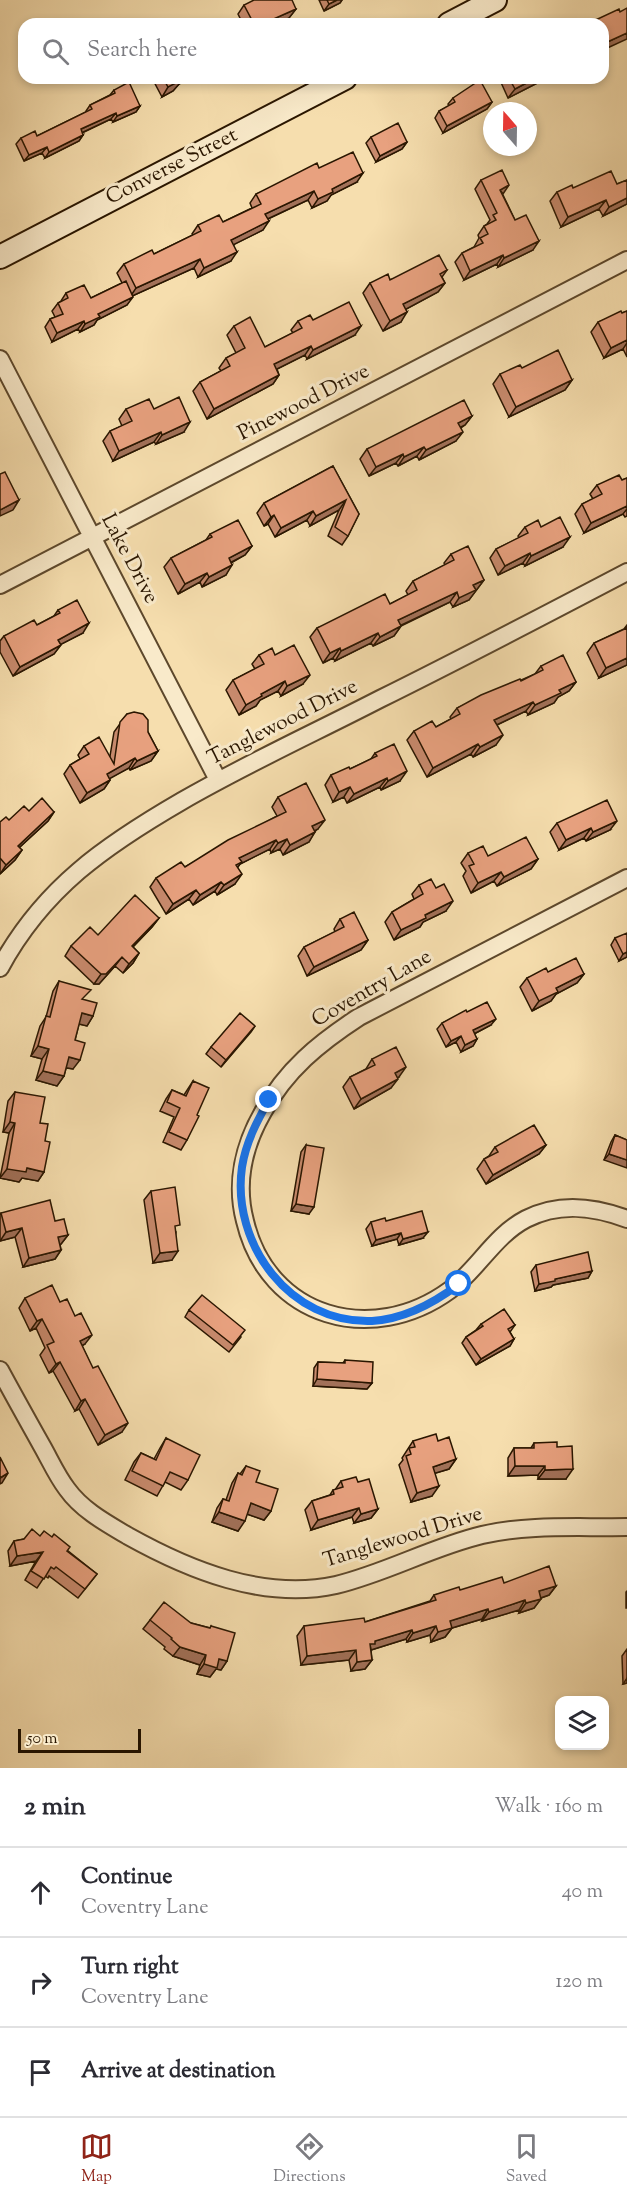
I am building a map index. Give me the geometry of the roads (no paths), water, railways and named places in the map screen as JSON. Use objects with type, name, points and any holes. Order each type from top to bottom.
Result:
[{"type":"main road","points":[[460,18],[495,0]]},
{"type":"main road","name":"Converse Street","points":[[0,257],[333,84]]},
{"type":"street","name":"Pinewood Drive","points":[[0,585],[627,260]]},
{"type":"street","name":"Lake Drive","points":[[0,359],[218,780]]},
{"type":"street","name":"Tanglewood Drive","points":[[0,968],[40,909],[72,875],[126,834],[218,780],[627,572]]},
{"type":"street","name":"Coventry Lane","points":[[627,878],[369,1012],[325,1039],[288,1075],[269,1100],[254,1127],[242,1165],[241,1201],[246,1228],[252,1244],[260,1259],[280,1284],[306,1304],[323,1312],[355,1320],[387,1319],[425,1306],[459,1284],[513,1228],[540,1213],[574,1206],[627,1219]]},
{"type":"street","name":"Tanglewood Drive","points":[[0,1370],[60,1479],[75,1499],[100,1519],[149,1548],[217,1577],[270,1587],[311,1588],[334,1585],[376,1574],[451,1544],[483,1535],[546,1528],[627,1527]]}]
